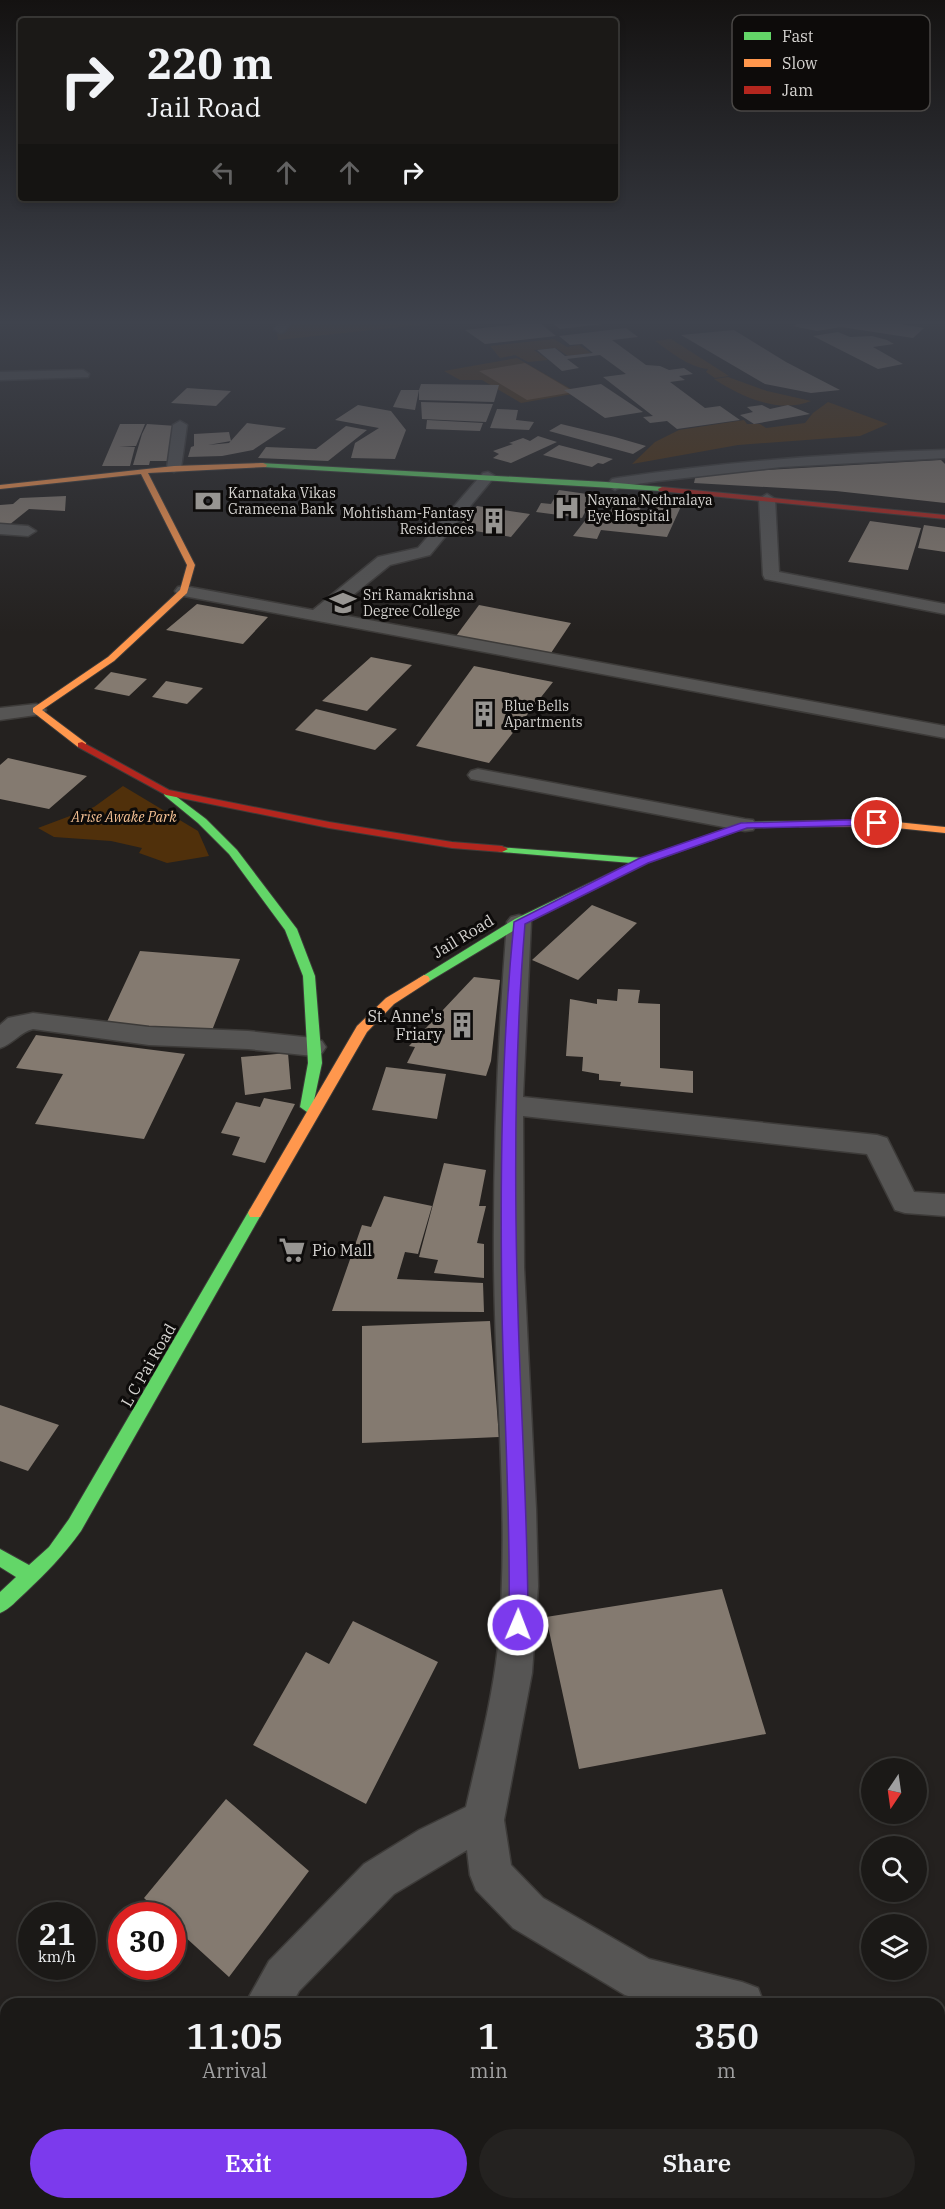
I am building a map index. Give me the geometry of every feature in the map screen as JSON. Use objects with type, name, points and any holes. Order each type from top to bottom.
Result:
[{"type":"street","points":[[174,468],[180,426]]},
{"type":"street","points":[[0,487],[174,468],[278,464],[617,482],[702,469],[867,456],[945,454]]},
{"type":"street","points":[[5,716],[36,710],[111,658],[184,591],[191,565],[143,471]]},
{"type":"street","points":[[316,616],[384,561],[424,552],[488,476]]},
{"type":"street","points":[[605,482],[945,517]]},
{"type":"street","points":[[766,499],[771,575],[945,609]]},
{"type":"street","points":[[0,529],[28,531]]},
{"type":"street","points":[[184,591],[945,732]]},
{"type":"street","points":[[36,710],[90,751],[166,792],[202,821],[233,852],[291,929],[309,976],[315,1064],[303,1126]]},
{"type":"street","points":[[478,775],[745,825]]},
{"type":"street","points":[[166,792],[329,825],[452,845],[644,861]]},
{"type":"street","name":"Jail Road","points":[[303,1126],[362,1029],[390,1001],[519,922],[644,861],[745,825],[877,823],[945,830]]},
{"type":"street","points":[[548,852],[582,870],[582,884],[573,895]]},
{"type":"street","points":[[519,922],[512,1009],[509,1105],[510,1313],[519,1557],[518,1625],[508,1699],[484,1820],[491,1875],[528,1912],[641,1979],[718,1998]]},
{"type":"street","points":[[0,1039],[17,1024],[33,1021],[149,1036],[248,1040],[313,1047]]},
{"type":"street","points":[[509,1105],[877,1145],[905,1202],[945,1205]]},
{"type":"street","name":"L C Pai Road","points":[[0,1604],[55,1553],[75,1525],[303,1126]]},
{"type":"street","points":[[0,1557],[31,1577]]},
{"type":"street","points":[[271,1998],[284,1976],[379,1879],[434,1845],[484,1820]]},
{"type":"green space","points":[[704,426],[763,426],[766,428],[883,426],[860,436],[738,445],[632,464],[655,442],[679,430]]},
{"type":"green space","name":"Arise Awake Park","points":[[123,786],[198,831],[209,856],[167,863],[139,853],[142,848],[111,841],[54,837],[38,828],[94,807]]},
{"type":"building","points":[[119,426],[144,426],[136,446],[119,446],[135,447],[130,466],[102,466]]},
{"type":"building","points":[[146,426],[177,426],[172,461],[150,461],[149,465],[133,465]]},
{"type":"building","points":[[244,426],[286,428],[253,450],[222,456],[188,457],[191,447],[194,446],[194,434],[229,432],[231,441]]},
{"type":"building","points":[[346,426],[367,430],[328,461],[258,458],[266,447],[316,449]]},
{"type":"building","points":[[368,426],[403,426],[406,430],[395,459],[351,458],[355,443],[379,428]]},
{"type":"building","points":[[426,426],[482,426],[480,431],[426,429]]},
{"type":"building","points":[[491,426],[531,426],[529,430],[490,428]]},
{"type":"building","points":[[557,426],[570,426],[646,446],[633,454],[549,431]]},
{"type":"building","points":[[673,426],[697,426],[677,429]]},
{"type":"building","points":[[538,436],[557,442],[511,463],[493,458],[499,454],[493,451],[513,444],[509,443],[523,438],[530,441]]},
{"type":"building","points":[[559,445],[613,459],[592,467],[543,455]]},
{"type":"building","points":[[941,460],[945,464],[945,503],[836,491],[694,483],[696,474]]},
{"type":"building","points":[[559,490],[594,495],[582,518],[536,512],[541,503],[551,504]]},
{"type":"building","points":[[620,495],[646,498],[633,522],[646,524],[656,500],[683,502],[667,537],[601,530],[597,539],[573,536],[591,513],[608,515]]},
{"type":"building","points":[[66,496],[65,511],[29,509],[9,525],[0,525],[0,505],[13,504],[20,498]]},
{"type":"building","name":"Mohtisham-Fantasy Residences","points":[[477,506],[530,514],[511,537],[457,528]]},
{"type":"building","points":[[870,521],[921,528],[908,570],[848,562]]},
{"type":"building","points":[[924,525],[945,528],[945,552],[918,548]]},
{"type":"building","points":[[197,604],[268,617],[243,644],[166,630]]},
{"type":"building","points":[[479,605],[571,623],[551,653],[456,636]]},
{"type":"building","points":[[371,657],[412,665],[367,711],[322,701]]},
{"type":"building","name":"Blue Bells Apartments","points":[[474,666],[553,682],[489,763],[416,746]]},
{"type":"building","points":[[111,672],[147,679],[129,696],[94,689]]},
{"type":"building","points":[[166,681],[203,688],[187,704],[152,697]]},
{"type":"building","points":[[316,709],[397,729],[375,750],[295,730]]},
{"type":"building","points":[[8,758],[87,776],[49,809],[0,799],[0,765]]},
{"type":"building","points":[[592,905],[637,923],[578,980],[532,960]]},
{"type":"building","points":[[140,951],[240,959],[211,1033],[106,1024]]},
{"type":"building","name":"St. Anne's Friary","points":[[474,977],[500,980],[491,1061],[486,1076],[407,1063],[415,1047],[409,1046]]},
{"type":"building","points":[[618,989],[640,990],[638,1003],[660,1004],[660,1068],[693,1071],[693,1093],[620,1086],[621,1082],[599,1080],[599,1074],[582,1071],[583,1057],[566,1056],[570,999],[597,1004],[597,999],[617,1001]]},
{"type":"building","points":[[36,1035],[185,1054],[144,1139],[35,1124],[63,1074],[16,1068]]},
{"type":"building","points":[[288,1053],[291,1089],[245,1095],[241,1057]]},
{"type":"building","points":[[386,1067],[446,1074],[437,1119],[372,1110]]},
{"type":"building","points":[[264,1098],[295,1104],[265,1163],[232,1155],[240,1137],[221,1133],[236,1102],[260,1107]]},
{"type":"building","points":[[444,1163],[486,1170],[479,1206],[486,1206],[477,1243],[484,1244],[484,1278],[434,1273],[438,1260],[419,1257]]},
{"type":"building","points":[[384,1196],[432,1206],[418,1254],[405,1252],[397,1279],[483,1283],[484,1312],[332,1311],[362,1225],[371,1227]]},
{"type":"building","points":[[490,1321],[499,1437],[362,1443],[362,1326]]},
{"type":"building","points":[[0,1405],[59,1425],[28,1471],[0,1461]]},
{"type":"building","points":[[722,1589],[766,1734],[579,1769],[546,1617]]},
{"type":"building","points":[[353,1621],[438,1662],[366,1804],[253,1745],[306,1652],[329,1664]]},
{"type":"building","points":[[226,1799],[309,1871],[229,1977],[186,1938],[186,1902],[148,1902],[144,1898]]},
{"type":"traffic: fast","points":[[263,465],[662,489]]},
{"type":"traffic: fast","points":[[169,794],[202,821],[233,852],[291,929],[309,976],[315,1063],[307,1107]]},
{"type":"traffic: fast","points":[[424,979],[519,922],[644,861],[745,825],[800,824]]},
{"type":"traffic: fast","points":[[502,849],[644,861]]},
{"type":"traffic: fast","points":[[0,1604],[55,1553],[75,1525],[255,1213]]},
{"type":"traffic: fast","points":[[0,1557],[31,1577]]},
{"type":"traffic: slow","points":[[0,487],[174,468],[263,465]]},
{"type":"traffic: slow","points":[[82,745],[36,710],[111,659],[184,591],[191,565],[143,471]]},
{"type":"traffic: slow","points":[[800,824],[877,823],[945,830]]},
{"type":"traffic: slow","points":[[255,1213],[362,1029],[390,1001],[424,979]]},
{"type":"traffic: jam","points":[[662,489],[945,517]]},
{"type":"traffic: jam","points":[[82,745],[166,792],[329,825],[452,845],[502,849]]},
{"type":"place","name":"Karnataka Vikas Grameena Bank","points":[[208,501]]},
{"type":"place","name":"Nayana Nethralaya Eye Hospital","points":[[567,508]]},
{"type":"place","name":"Mohtisham-Fantasy Residences","points":[[494,521]]},
{"type":"place","name":"Sri Ramakrishna Degree College","points":[[343,603]]},
{"type":"place","name":"Blue Bells Apartments","points":[[484,714]]},
{"type":"place","name":"St. Anne's Friary","points":[[462,1025]]},
{"type":"place","name":"Pio Mall","points":[[292,1250]]},
{"type":"route","points":[[518,1625],[519,1557],[510,1313],[508,1128],[512,1009],[519,922],[644,861],[745,825],[877,823]]}]
